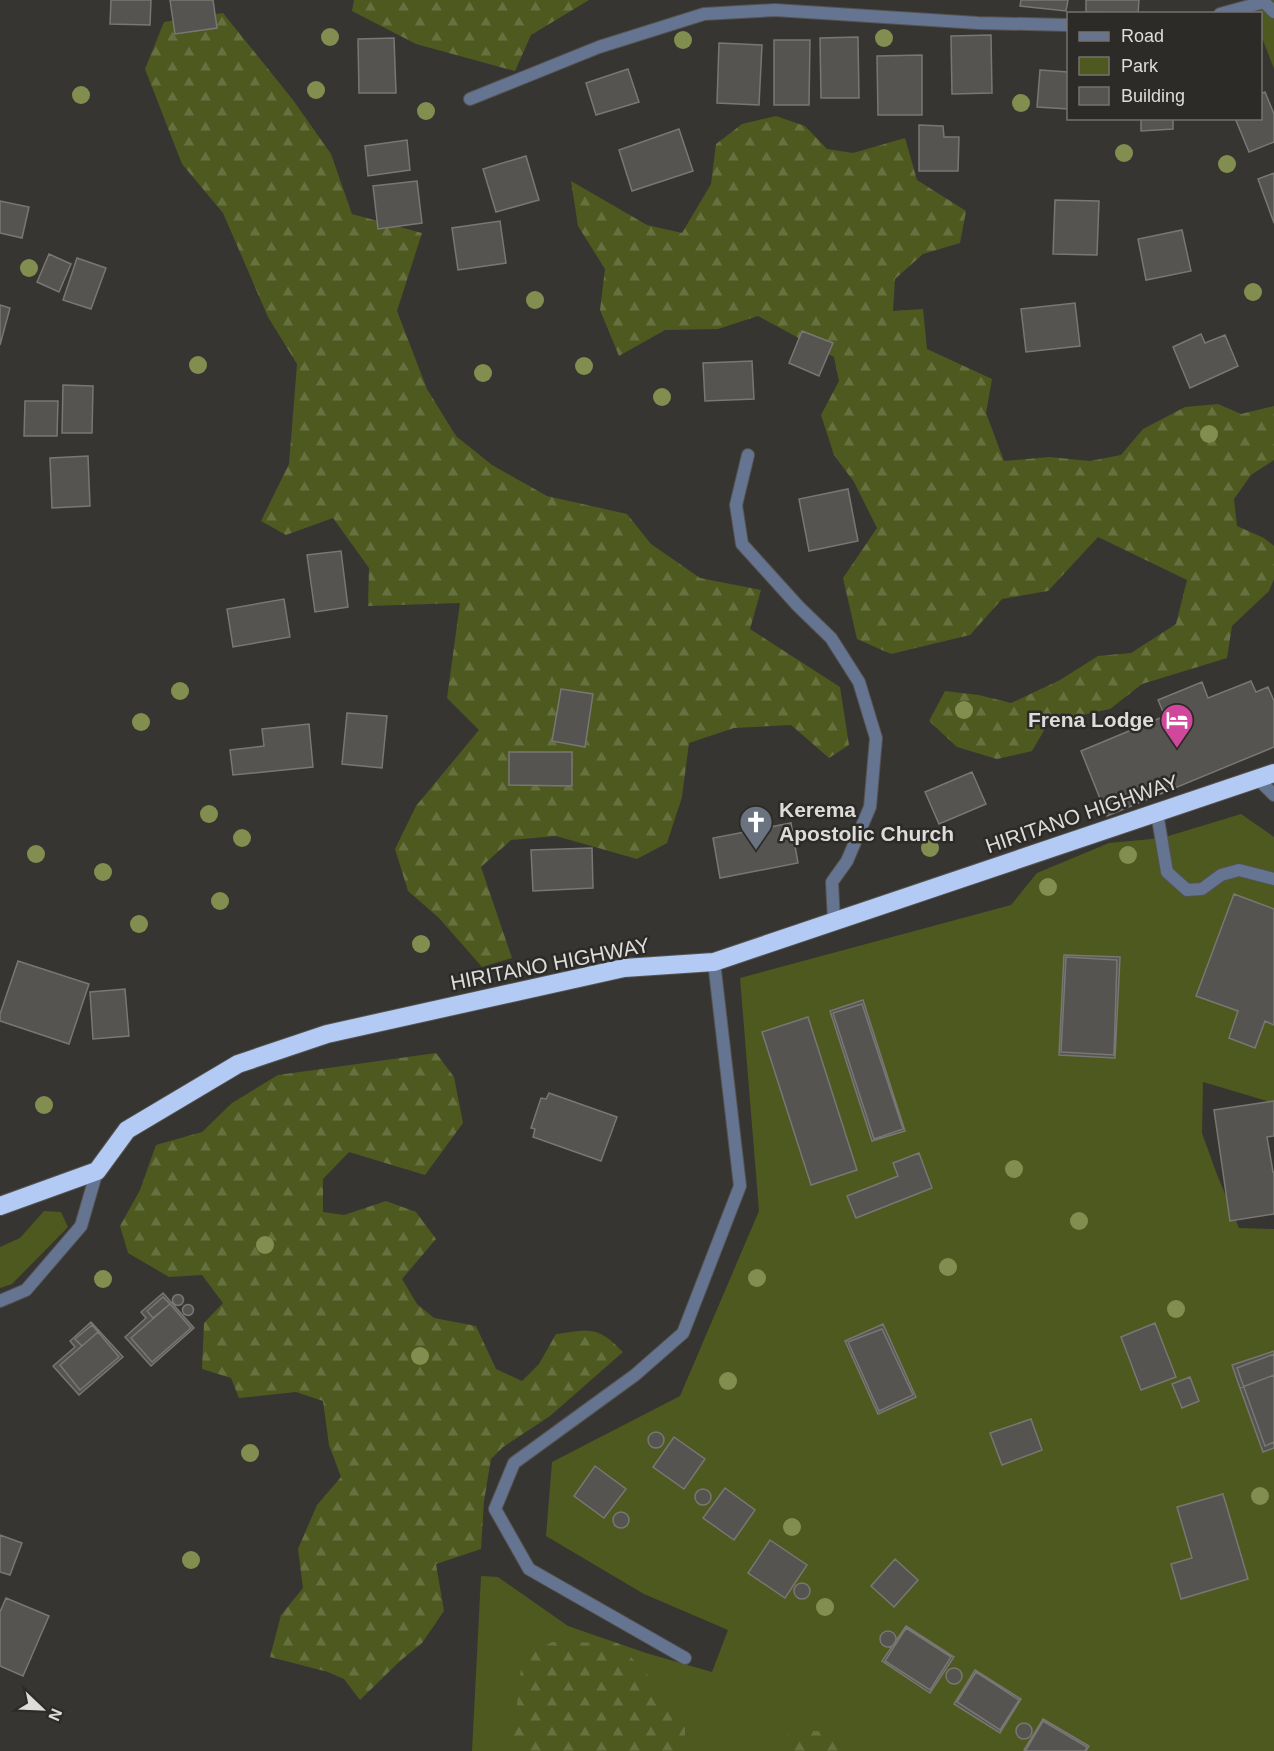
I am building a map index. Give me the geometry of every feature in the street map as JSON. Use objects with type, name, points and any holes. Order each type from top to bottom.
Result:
[{"type":"highway","name":"HIRITANO HIGHWAY","points":[[97,1171],[127,1130],[238,1064],[316,1038],[624,968],[714,962],[1266,776]]},
{"type":"highway","points":[[0,1206],[97,1171]]},
{"type":"street","points":[[1227,12],[1264,2],[1274,12]]},
{"type":"street","points":[[470,99],[599,47],[704,14],[775,10],[978,23],[1067,24]]},
{"type":"street","points":[[748,456],[736,505],[742,544],[798,606],[831,638],[858,682],[876,738],[870,807],[847,861],[832,882],[834,922]]},
{"type":"street","points":[[1266,776],[1274,795]]},
{"type":"street","points":[[1157,813],[1167,872],[1187,890],[1202,889],[1221,875],[1239,870],[1274,879]]},
{"type":"street","points":[[685,1658],[529,1569],[495,1509],[514,1463],[635,1375],[683,1333],[740,1186],[714,962]]},
{"type":"street","points":[[0,1301],[26,1290],[81,1226],[97,1171]]},
{"type":"green space","points":[[354,0],[589,0],[531,35],[515,71],[416,44],[352,11]]},
{"type":"green space","points":[[1246,0],[1274,0],[1274,69],[1262,38],[1262,12],[1252,12]]},
{"type":"green space","points":[[223,13],[293,100],[331,154],[352,214],[422,233],[397,311],[427,389],[456,436],[492,465],[547,496],[627,514],[651,544],[700,578],[761,590],[750,629],[840,687],[849,745],[829,758],[791,725],[734,728],[689,743],[682,797],[667,843],[637,859],[556,836],[511,840],[481,867],[512,958],[482,967],[439,918],[408,891],[395,849],[416,806],[479,730],[447,698],[460,603],[368,606],[369,568],[333,518],[286,535],[261,521],[289,464],[297,364],[268,317],[223,213],[182,164],[145,69],[164,22]]},
{"type":"green space","points":[[776,116],[805,126],[827,149],[853,153],[905,138],[917,180],[966,211],[960,243],[923,254],[895,279],[893,311],[923,309],[927,349],[992,379],[986,413],[1004,461],[1049,457],[1090,461],[1121,455],[1143,429],[1185,407],[1218,404],[1241,414],[1274,406],[1274,460],[1251,475],[1234,499],[1237,526],[1264,538],[1274,546],[1274,579],[1269,591],[1232,626],[1227,658],[1142,684],[1110,709],[1049,722],[1032,751],[997,759],[957,747],[929,721],[945,691],[979,695],[1011,703],[1060,680],[1098,656],[1131,653],[1176,624],[1187,580],[1098,537],[1048,591],[1002,599],[970,635],[891,654],[857,639],[843,578],[877,528],[854,482],[834,455],[821,415],[839,381],[834,357],[758,316],[718,329],[665,330],[619,356],[600,310],[605,269],[578,226],[571,181],[647,225],[682,233],[711,184],[716,144],[742,124]]},
{"type":"green space","points":[[1241,814],[1274,837],[1274,1103],[1203,1082],[1202,1133],[1239,1228],[1274,1229],[1274,1751],[472,1751],[481,1576],[498,1577],[568,1626],[646,1653],[712,1672],[728,1630],[644,1594],[546,1536],[552,1462],[680,1396],[759,1211],[740,978],[1011,905],[1037,873],[1109,843],[1162,838]]},
{"type":"green space","points":[[436,1053],[454,1077],[463,1123],[425,1175],[349,1152],[323,1179],[323,1212],[344,1215],[386,1201],[416,1212],[436,1239],[402,1279],[417,1304],[434,1318],[476,1326],[496,1369],[522,1381],[539,1364],[556,1334],[568,1332],[593,1331],[607,1338],[623,1352],[550,1416],[503,1447],[491,1459],[484,1501],[481,1549],[436,1564],[444,1611],[422,1643],[360,1700],[344,1679],[328,1672],[270,1657],[281,1615],[303,1588],[298,1549],[317,1505],[341,1477],[329,1445],[323,1401],[296,1392],[239,1398],[231,1378],[202,1369],[204,1323],[223,1303],[202,1275],[169,1277],[128,1253],[120,1226],[140,1190],[156,1145],[202,1132],[232,1103],[278,1075]]},
{"type":"green space","points":[[44,1211],[61,1212],[68,1227],[12,1284],[0,1288],[0,1247],[20,1238]]},
{"type":"green space","points":[[552,1642],[618,1643],[671,1700],[685,1724],[685,1751],[511,1751],[522,1659]]},
{"type":"green space","points":[[791,1729],[828,1732],[850,1751],[778,1751]]},
{"type":"building","points":[[111,0],[151,0],[150,25],[110,24]]},
{"type":"building","points":[[170,0],[213,0],[217,28],[175,34]]},
{"type":"building","points":[[1021,0],[1068,0],[1066,11],[1020,6]]},
{"type":"building","points":[[1086,0],[1139,0],[1138,12],[1086,12]]},
{"type":"building","points":[[991,35],[992,93],[952,94],[951,36]]},
{"type":"building","points":[[858,37],[859,98],[821,98],[820,38]]},
{"type":"building","points":[[394,38],[396,93],[359,93],[358,39]]},
{"type":"building","points":[[774,40],[810,40],[809,105],[774,105]]},
{"type":"building","points":[[719,43],[762,45],[759,105],[717,103]]},
{"type":"building","points":[[922,55],[922,115],[878,115],[877,56]]},
{"type":"building","points":[[628,69],[639,102],[596,115],[586,83]]},
{"type":"building","points":[[1040,70],[1067,72],[1067,109],[1037,107]]},
{"type":"building","points":[[1265,92],[1274,114],[1274,142],[1249,152],[1236,120],[1262,120],[1262,93]]},
{"type":"building","points":[[1141,120],[1173,120],[1173,129],[1141,131]]},
{"type":"building","points":[[919,125],[943,126],[944,137],[959,137],[958,171],[919,171]]},
{"type":"building","points":[[679,129],[693,171],[632,191],[619,150]]},
{"type":"building","points":[[407,140],[410,170],[368,176],[365,146]]},
{"type":"building","points":[[526,156],[539,200],[496,212],[483,169]]},
{"type":"building","points":[[1274,173],[1274,223],[1258,179]]},
{"type":"building","points":[[417,181],[422,223],[378,229],[373,186]]},
{"type":"building","points":[[1055,200],[1099,201],[1097,255],[1053,254]]},
{"type":"building","points":[[0,201],[29,207],[22,238],[0,233]]},
{"type":"building","points":[[500,221],[506,263],[458,270],[452,228]]},
{"type":"building","points":[[1182,230],[1191,271],[1146,280],[1138,239]]},
{"type":"building","points":[[49,254],[71,264],[59,292],[37,282]]},
{"type":"building","points":[[77,258],[106,268],[91,309],[63,300]]},
{"type":"building","points":[[1075,303],[1080,346],[1026,352],[1021,309]]},
{"type":"building","points":[[0,305],[10,308],[0,345]]},
{"type":"building","points":[[802,331],[833,343],[819,376],[789,363]]},
{"type":"building","points":[[1201,334],[1205,343],[1225,335],[1238,366],[1190,388],[1173,347]]},
{"type":"building","points":[[752,361],[754,399],[705,401],[703,363]]},
{"type":"building","points":[[63,385],[93,386],[92,433],[62,433]]},
{"type":"building","points":[[25,401],[58,401],[57,436],[24,436]]},
{"type":"building","points":[[88,456],[90,506],[52,508],[50,458]]},
{"type":"building","points":[[848,489],[858,541],[809,551],[799,499]]},
{"type":"building","points":[[341,551],[348,607],[315,612],[307,555]]},
{"type":"building","points":[[284,599],[290,637],[233,647],[227,609]]},
{"type":"building","name":"Frena Lodge","points":[[1251,681],[1256,692],[1268,687],[1274,701],[1274,747],[1107,816],[1081,751],[1165,716],[1158,700],[1202,682],[1208,698]]},
{"type":"building","points":[[561,689],[593,694],[585,747],[552,741]]},
{"type":"building","points":[[347,713],[387,716],[382,768],[342,764]]},
{"type":"building","points":[[309,724],[313,767],[233,775],[230,750],[264,746],[262,729]]},
{"type":"building","points":[[509,752],[572,752],[572,786],[509,785]]},
{"type":"building","points":[[972,772],[986,804],[939,824],[925,792]]},
{"type":"building","name":"Kerema Apostolic Church","points":[[791,823],[798,863],[720,878],[713,838]]},
{"type":"building","points":[[592,848],[593,888],[533,891],[531,850]]},
{"type":"building","points":[[1234,894],[1274,909],[1274,1025],[1265,1021],[1255,1048],[1229,1038],[1238,1011],[1196,996]]},
{"type":"building","points":[[1064,955],[1120,957],[1115,1058],[1059,1055]]},
{"type":"building","points":[[1066,957],[1117,960],[1114,1055],[1061,1052]]},
{"type":"building","points":[[18,961],[89,984],[69,1044],[0,1021],[0,1014]]},
{"type":"building","points":[[125,989],[129,1036],[93,1039],[90,992]]},
{"type":"building","points":[[863,1000],[905,1131],[872,1141],[830,1011]]},
{"type":"building","points":[[862,1004],[903,1129],[874,1139],[833,1013]]},
{"type":"building","points":[[808,1017],[857,1170],[811,1185],[762,1032]]},
{"type":"building","points":[[549,1093],[617,1117],[601,1161],[533,1137],[535,1129],[531,1128],[541,1098],[546,1099]]},
{"type":"building","points":[[1274,1101],[1274,1136],[1267,1137],[1274,1172],[1274,1214],[1230,1221],[1214,1110]]},
{"type":"building","points":[[919,1153],[932,1188],[856,1218],[847,1196],[898,1176],[893,1163]]},
{"type":"building","points":[[163,1293],[194,1328],[151,1366],[125,1337],[146,1318],[141,1312]]},
{"type":"building","points":[[178,1294],[184,1300],[178,1306],[172,1300]]},
{"type":"building","points":[[163,1297],[170,1304],[153,1318],[147,1311]]},
{"type":"building","points":[[170,1304],[191,1328],[152,1362],[131,1338]]},
{"type":"building","points":[[188,1304],[194,1310],[188,1316],[182,1310]]},
{"type":"building","points":[[91,1322],[123,1357],[79,1395],[53,1366],[75,1347],[70,1341]]},
{"type":"building","points":[[1155,1323],[1176,1377],[1141,1390],[1121,1337]]},
{"type":"building","points":[[883,1324],[916,1397],[878,1414],[845,1341]]},
{"type":"building","points":[[92,1325],[98,1332],[82,1346],[75,1339]]},
{"type":"building","points":[[882,1329],[913,1395],[879,1411],[848,1342]]},
{"type":"building","points":[[98,1332],[119,1357],[80,1390],[60,1365]]},
{"type":"building","points":[[1274,1351],[1274,1375],[1240,1388],[1232,1365]]},
{"type":"building","points":[[1274,1354],[1274,1442],[1265,1446],[1237,1368]]},
{"type":"building","points":[[1274,1375],[1274,1448],[1263,1452],[1240,1388]]},
{"type":"building","points":[[1190,1377],[1199,1401],[1182,1408],[1172,1384]]},
{"type":"building","points":[[1031,1419],[1042,1450],[1002,1465],[990,1433]]},
{"type":"building","points":[[653,1432],[659,1432],[664,1440],[662,1446],[653,1448],[648,1443],[648,1437]]},
{"type":"building","points":[[674,1437],[705,1459],[684,1489],[653,1467]]},
{"type":"building","points":[[595,1466],[626,1489],[604,1518],[574,1496]]},
{"type":"building","points":[[725,1488],[755,1510],[734,1540],[703,1518]]},
{"type":"building","points":[[700,1489],[706,1489],[711,1497],[709,1503],[700,1505],[695,1500],[695,1494]]},
{"type":"building","points":[[1223,1494],[1248,1579],[1181,1599],[1171,1564],[1192,1558],[1177,1507]]},
{"type":"building","points":[[618,1512],[624,1512],[629,1520],[627,1526],[618,1528],[613,1523],[613,1517]]},
{"type":"building","points":[[0,1535],[22,1543],[10,1575],[0,1572]]},
{"type":"building","points":[[770,1540],[807,1565],[785,1598],[748,1573]]},
{"type":"building","points":[[895,1559],[918,1580],[894,1607],[871,1586]]},
{"type":"building","points":[[799,1583],[805,1583],[810,1591],[808,1597],[799,1599],[794,1594],[794,1588]]},
{"type":"building","points":[[6,1598],[49,1616],[23,1676],[0,1666],[0,1612]]},
{"type":"building","points":[[906,1626],[954,1657],[930,1693],[882,1661]]},
{"type":"building","points":[[906,1628],[951,1657],[930,1690],[885,1661]]},
{"type":"building","points":[[888,1631],[896,1639],[888,1647],[880,1639]]},
{"type":"building","points":[[954,1668],[962,1676],[954,1684],[946,1676]]},
{"type":"building","points":[[975,1670],[1021,1699],[1000,1733],[954,1704]]},
{"type":"building","points":[[976,1672],[1019,1700],[1000,1730],[957,1702]]},
{"type":"building","points":[[1043,1719],[1089,1746],[1086,1751],[1024,1750]]},
{"type":"building","points":[[1043,1721],[1087,1747],[1085,1751],[1026,1750]]},
{"type":"building","points":[[1024,1723],[1032,1731],[1024,1739],[1016,1731]]},
{"type":"place","name":"Frena Lodge","points":[[1177,749]]},
{"type":"place","name":"Kerema Apostolic Church","points":[[756,851]]}]
